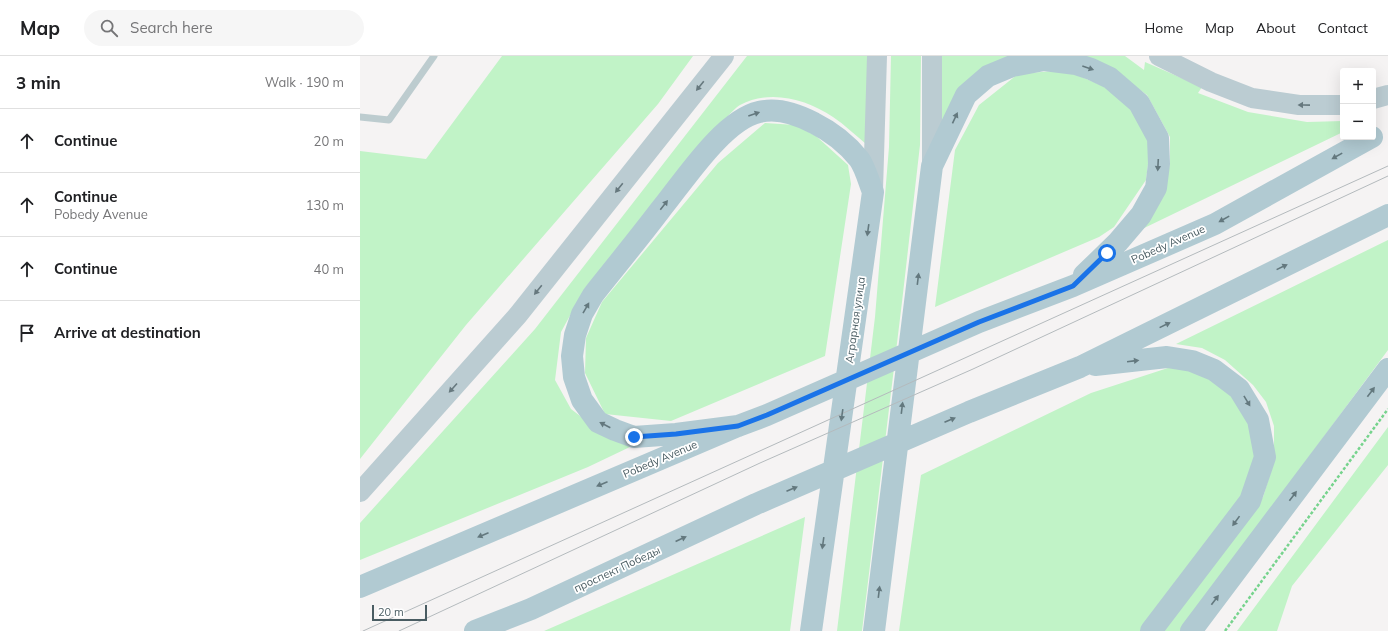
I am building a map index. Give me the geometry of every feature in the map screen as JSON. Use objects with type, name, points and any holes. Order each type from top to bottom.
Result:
[{"type":"main road","points":[[874,631],[932,166],[966,95],[988,76],[1012,66],[1044,60],[1076,64],[1110,78],[1139,103],[1158,138],[1159,164],[1156,188],[1142,215],[1118,242],[1073,286]]},
{"type":"main road","points":[[738,426],[676,434],[634,437],[598,422],[582,400],[574,377],[572,356],[575,334],[582,314],[593,295],[708,150],[732,126],[746,116],[759,111],[782,110],[802,116],[825,129],[842,142],[859,159],[873,192]]},
{"type":"main road","name":"Pobedy Avenue","points":[[1376,135],[1388,128]]},
{"type":"main road","name":"Pobedy Avenue","points":[[360,587],[767,415],[979,322],[1073,286],[1214,224],[1367,140]]},
{"type":"main road","name":"Аграрная улица","points":[[811,631],[873,192]]},
{"type":"main road","points":[[1080,367],[1388,215]]},
{"type":"main road","points":[[1080,367],[1167,357],[1192,361],[1214,370],[1239,388],[1258,420],[1265,457],[1250,501],[1151,631]]},
{"type":"main road","name":"проспект Победы","points":[[475,631],[531,609],[756,504],[969,412],[1080,367]]},
{"type":"main road","points":[[1191,631],[1388,369]]},
{"type":"main road","points":[[514,631],[531,609]]},
{"type":"street","points":[[360,492],[518,315],[724,56]]},
{"type":"street","name":"Аграрная улица","points":[[873,192],[877,56]]},
{"type":"street","points":[[932,56],[932,166]]},
{"type":"street","points":[[1159,56],[1211,82],[1252,98],[1299,105],[1340,105]]},
{"type":"street","points":[[1376,98],[1388,96]]},
{"type":"lane","points":[[360,117],[390,120],[434,56]]},
{"type":"path","points":[[1225,631],[1388,408]]},
{"type":"green space","points":[[502,56],[693,56],[658,104],[466,325],[360,459],[360,151],[426,159]]},
{"type":"green space","points":[[747,56],[869,56],[866,144],[833,117],[800,101],[788,98],[763,98],[752,100],[736,108],[726,118],[585,288],[561,332],[555,380],[571,409],[597,429],[632,446],[588,467],[360,560],[360,523],[535,329]]},
{"type":"green space","points":[[891,56],[921,56],[920,145],[862,631],[837,631],[875,317],[889,147]]},
{"type":"green space","points":[[942,56],[1012,56],[942,122]]},
{"type":"green space","points":[[1085,56],[1125,56],[1144,70],[1145,62],[1202,87],[1198,93],[1248,112],[1307,122],[1340,121],[1340,133],[1138,231],[1164,188],[1170,164],[1170,137],[1147,95],[1111,69]]},
{"type":"green space","points":[[1065,70],[1103,86],[1135,109],[1151,141],[1146,180],[1114,227],[1099,237],[935,307],[955,150],[979,105],[1018,74]]},
{"type":"green space","points":[[765,123],[795,125],[816,136],[848,165],[851,184],[825,356],[671,421],[605,414],[585,373],[586,338],[602,302],[718,163]]},
{"type":"green space","points":[[1388,240],[1388,350],[1180,631],[1164,631],[1263,497],[1274,462],[1274,426],[1266,402],[1253,385],[1225,360],[1202,348],[1176,344]]},
{"type":"green space","points":[[1171,367],[1198,371],[1226,390],[1248,417],[1256,454],[1243,493],[1141,631],[899,631],[921,475],[1091,393]]},
{"type":"green space","points":[[1388,427],[1388,465],[1292,586],[1277,631],[1237,631]]},
{"type":"green space","points":[[805,517],[790,631],[544,631]]},
{"type":"tram line","points":[[363,631],[1388,166]]},
{"type":"tram line","points":[[399,631],[760,463],[973,369],[1388,176]]},
{"type":"route","points":[[634,437],[676,434],[738,426],[767,415],[979,322],[1073,286],[1107,253]]}]
